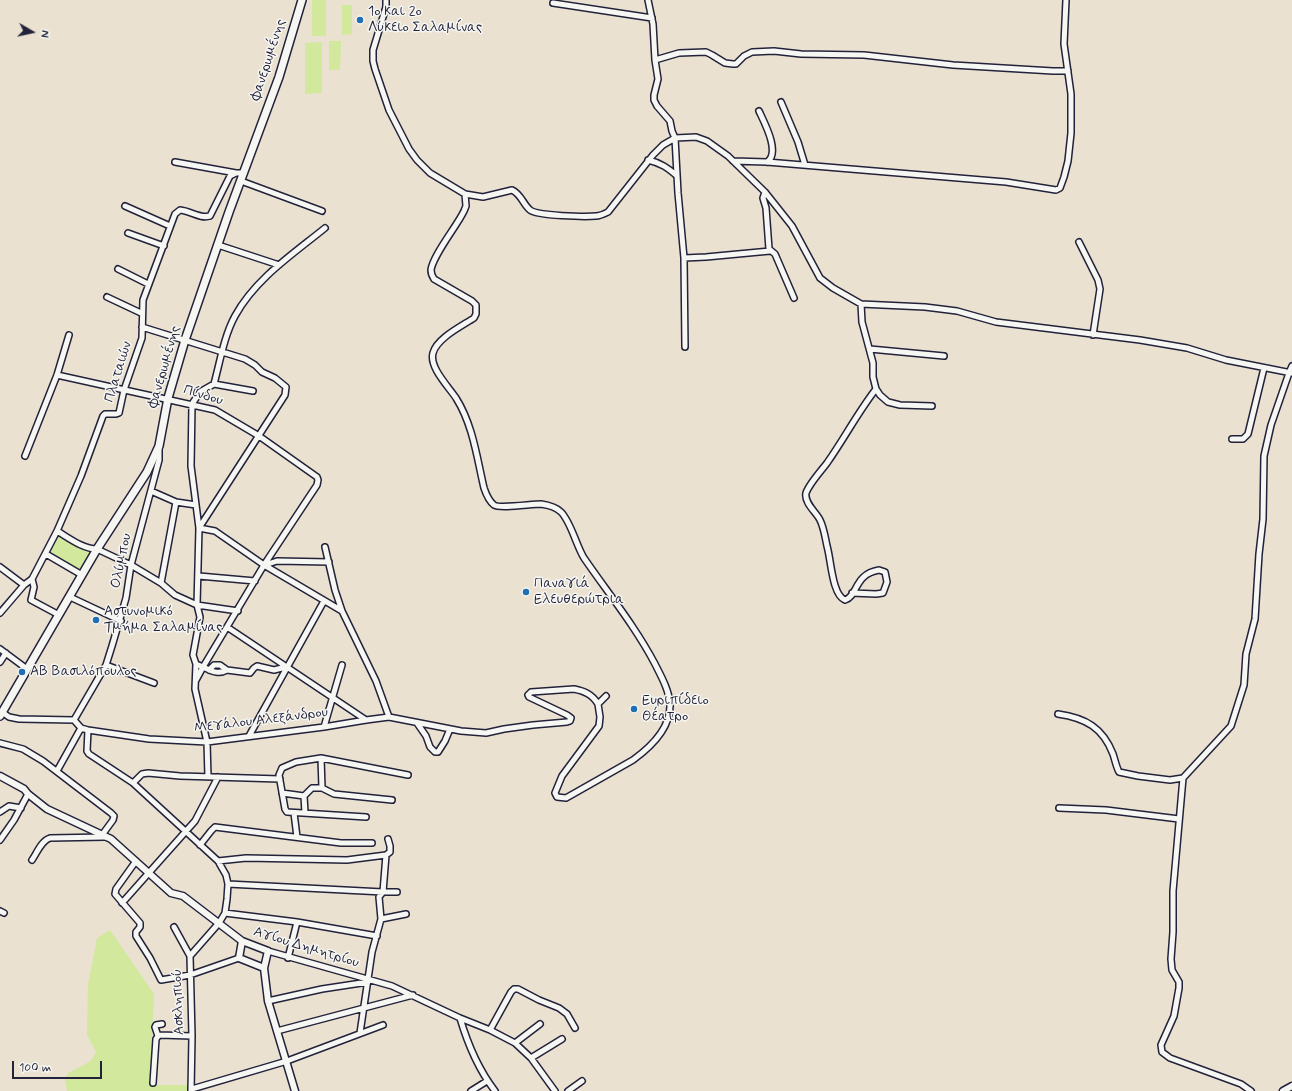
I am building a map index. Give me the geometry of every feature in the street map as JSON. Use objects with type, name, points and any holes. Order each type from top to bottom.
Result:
[{"type":"main road","name":"Φανερωμένης","points":[[1,713],[97,549],[146,472],[159,446],[168,398],[185,340],[287,54],[302,0]]},
{"type":"street","points":[[386,0],[373,54],[374,69],[389,110],[409,149],[420,163],[430,173],[465,194],[483,197],[512,190],[518,193],[527,207],[535,213],[597,216],[608,212],[648,160],[662,145],[675,138],[696,137],[707,141],[718,148],[765,192],[792,226],[820,278],[861,304],[925,307],[957,311],[996,322],[1140,340],[1187,348],[1226,360],[1290,373]]},
{"type":"street","points":[[648,0],[652,18],[658,79],[654,100],[670,121],[675,138],[684,258],[685,347]]},
{"type":"street","points":[[733,161],[767,162],[1006,182],[1056,190],[1061,186],[1070,148],[1071,94],[1064,44],[1066,0]]},
{"type":"street","points":[[553,3],[652,18]]},
{"type":"street","points":[[655,60],[679,53],[706,52],[725,63],[736,64],[744,56],[752,52],[774,51],[801,54],[864,55],[953,65],[1053,72],[1068,70]]},
{"type":"street","points":[[781,102],[798,142],[805,165]]},
{"type":"street","points":[[759,111],[772,140],[772,155],[770,160],[767,162]]},
{"type":"street","points":[[648,160],[662,164],[677,176]]},
{"type":"street","points":[[175,162],[236,173],[242,173],[244,171]]},
{"type":"street","name":"Πλαταιών","points":[[57,531],[81,476],[103,416],[106,414],[119,413],[124,390],[142,338],[143,300],[164,246],[170,226],[176,214],[180,210],[205,218],[210,216],[230,176],[236,173]]},
{"type":"street","points":[[241,181],[322,211]]},
{"type":"street","points":[[765,192],[764,198],[770,251]]},
{"type":"street","points":[[465,194],[466,206],[464,211],[432,265],[431,272],[434,279],[476,305],[476,314],[474,318],[442,339],[435,347],[432,354],[437,370],[460,406],[469,427],[486,493],[493,504],[497,506],[509,507],[522,504],[541,504],[561,511],[583,556],[630,622],[646,648],[663,679],[670,698],[668,720],[656,738],[642,754],[566,798],[556,796],[555,793],[562,776],[599,726],[600,717],[598,704],[606,696]]},
{"type":"street","points":[[125,206],[170,226]]},
{"type":"street","points":[[214,384],[232,323],[240,308],[252,292],[279,265],[325,228]]},
{"type":"street","points":[[128,232],[164,246]]},
{"type":"street","points":[[1079,242],[1098,280],[1100,289],[1093,335]]},
{"type":"street","points":[[218,245],[279,265]]},
{"type":"street","points":[[684,258],[770,251],[776,254],[794,298]]},
{"type":"street","points":[[118,269],[148,284]]},
{"type":"street","points":[[107,297],[142,313]]},
{"type":"street","points":[[861,304],[862,322],[870,349],[876,389],[880,395],[888,402],[900,405],[932,406]]},
{"type":"street","points":[[142,327],[245,359],[255,365],[262,372],[275,378],[286,387],[285,395],[199,528]]},
{"type":"street","points":[[25,456],[57,375],[69,335]]},
{"type":"street","points":[[870,349],[944,356]]},
{"type":"street","points":[[1251,1091],[1241,1084],[1170,1058],[1162,1052],[1161,1045],[1174,1016],[1179,988],[1179,982],[1172,970],[1171,959],[1174,932],[1173,891],[1183,778],[1231,726],[1244,685],[1246,654],[1255,619],[1263,518],[1264,456],[1272,425],[1292,366]]},
{"type":"street","points":[[1232,439],[1243,439],[1248,434],[1264,368]]},
{"type":"street","name":"Πίνδου","points":[[57,375],[168,398],[215,410],[259,436],[317,477],[317,485],[264,565]]},
{"type":"street","points":[[208,777],[207,742],[195,689],[196,664],[193,655],[200,617],[197,605],[199,528],[191,466],[192,404],[200,392],[214,384],[253,391]]},
{"type":"street","points":[[852,593],[883,593],[887,582],[885,572],[883,570],[879,570],[868,573],[862,578],[852,593],[848,599],[845,600],[840,597],[833,579],[829,552],[820,519],[807,501],[806,497],[810,486],[876,389]]},
{"type":"street","name":"Ολύμπου","points":[[74,720],[106,665],[121,621],[131,565],[159,460],[159,446]]},
{"type":"street","points":[[151,491],[176,502],[196,505]]},
{"type":"street","points":[[161,583],[176,502]]},
{"type":"street","points":[[199,528],[215,531],[264,565],[342,611]]},
{"type":"street","points":[[0,614],[24,585],[32,579],[57,531],[81,544],[92,549],[97,549],[131,565],[161,583],[175,595],[197,605],[238,611]]},
{"type":"street","points":[[325,547],[335,590],[342,611],[376,681],[389,717]]},
{"type":"street","points":[[46,554],[82,575]]},
{"type":"street","points":[[195,681],[206,668],[227,627],[238,611],[264,565],[277,561],[329,562]]},
{"type":"street","points":[[0,567],[24,585]]},
{"type":"street","points":[[198,576],[255,581]]},
{"type":"street","points":[[32,579],[34,587],[31,600],[59,615]]},
{"type":"street","points":[[70,597],[121,621]]},
{"type":"street","points":[[249,736],[324,600]]},
{"type":"street","points":[[227,627],[366,720]]},
{"type":"street","points":[[0,649],[27,669]]},
{"type":"street","points":[[0,662],[6,654]]},
{"type":"street","points":[[196,664],[215,673],[220,673],[227,670]]},
{"type":"street","points":[[206,668],[220,664],[227,670],[250,674],[257,666],[274,670],[286,667]]},
{"type":"street","points":[[106,665],[154,682]]},
{"type":"street","points":[[324,727],[342,665]]},
{"type":"street","name":"Μεγάλου Αλεξάνδρου","points":[[81,728],[149,739],[207,742],[389,717],[417,723],[486,733],[504,729],[570,721],[571,718],[567,715],[529,697],[528,695],[532,692],[574,689],[580,690],[592,696],[598,704]]},
{"type":"street","points":[[1,713],[9,717],[19,718],[74,720],[81,728],[56,771]]},
{"type":"street","points":[[1058,714],[1085,721],[1098,729],[1104,735],[1120,772],[1170,780],[1183,778]]},
{"type":"street","points":[[417,723],[434,752],[438,752],[445,741],[450,728]]},
{"type":"street","points":[[88,730],[87,751],[89,754],[133,783],[218,861],[226,875],[228,884],[398,892]]},
{"type":"street","points":[[0,743],[23,750],[43,761],[114,816],[104,836],[50,838],[46,840],[32,860]]},
{"type":"street","points":[[321,758],[322,788]]},
{"type":"street","points":[[366,818],[287,812],[285,810],[282,793],[280,771],[284,766],[296,762],[321,758],[408,775]]},
{"type":"street","points":[[133,783],[142,774],[148,773],[208,777],[280,779]]},
{"type":"street","name":"Αγίου Δημητρίου","points":[[0,776],[24,789],[47,809],[111,839],[171,893],[182,896],[242,941],[288,958],[368,981],[392,986],[460,1018],[490,1030],[515,1043],[531,1058],[555,1091]]},
{"type":"street","points":[[122,902],[195,821],[218,777]]},
{"type":"street","points":[[305,813],[304,796],[312,788],[322,788],[334,794],[392,800]]},
{"type":"street","points":[[282,793],[304,796]]},
{"type":"street","points":[[0,839],[21,808],[28,794]]},
{"type":"street","points":[[0,812],[8,806],[21,808]]},
{"type":"street","points":[[1059,808],[1106,810],[1179,819]]},
{"type":"street","points":[[294,813],[297,837]]},
{"type":"street","points":[[200,845],[215,827],[341,843],[372,844]]},
{"type":"street","points":[[218,861],[246,858],[347,860],[386,855],[390,852],[388,839]]},
{"type":"street","points":[[360,1033],[372,952],[381,919],[379,897],[383,892],[386,855]]},
{"type":"street","points":[[136,861],[116,888],[115,894],[140,923],[136,936],[150,958],[160,980],[190,975],[239,958],[264,968]]},
{"type":"street","name":"Ασκληπιού","points":[[192,1090],[190,956],[219,923],[225,912],[228,899],[228,884]]},
{"type":"street","points":[[225,912],[297,922],[377,936]]},
{"type":"street","points":[[381,919],[406,914]]},
{"type":"street","points":[[288,958],[297,922]]},
{"type":"street","points":[[174,927],[190,956]]},
{"type":"street","points":[[239,958],[242,941]]},
{"type":"street","points":[[268,951],[264,968],[268,1000],[295,1091]]},
{"type":"street","points":[[268,1000],[368,981]]},
{"type":"street","points":[[490,1030],[514,989],[518,989],[559,1008],[567,1014],[575,1028]]},
{"type":"street","points":[[277,1031],[412,995]]},
{"type":"street","points":[[460,1018],[471,1052],[487,1081],[495,1091]]},
{"type":"street","points":[[153,1083],[156,1039],[158,1036],[155,1027],[156,1025],[162,1024]]},
{"type":"street","points":[[515,1043],[540,1024]]},
{"type":"street","points":[[192,1090],[287,1061],[383,1025]]},
{"type":"street","points":[[158,1036],[192,1036]]},
{"type":"street","points":[[531,1058],[562,1039]]},
{"type":"street","points":[[471,1091],[487,1081]]},
{"type":"street","points":[[568,1091],[582,1081]]},
{"type":"street","points":[[1283,1091],[1292,1086]]},
{"type":"green space","points":[[312,0],[326,0],[326,36],[312,36]]},
{"type":"green space","points":[[342,5],[352,5],[352,34],[342,35]]},
{"type":"green space","points":[[329,41],[341,41],[340,70],[329,70]]},
{"type":"green space","points":[[322,42],[322,93],[305,94],[305,43]]},
{"type":"green space","points":[[58,537],[90,552],[80,569],[49,553]]},
{"type":"green space","points":[[110,930],[154,994],[150,1085],[188,1085],[187,1091],[67,1091],[65,1079],[68,1073],[91,1061],[96,1052],[87,1035],[88,985],[97,938]]},
{"type":"place","name":"1ο και 2ο Λύκειο Σαλαμίνας","points":[[360,20]]},
{"type":"place","name":"Παναγιά Ελευθερώτρια","points":[[526,592]]},
{"type":"place","name":"Αστυνομικό Τμήμα Σαλαμίνας","points":[[96,620]]},
{"type":"place","name":"ΑΒ Βασιλόπουλος","points":[[22,672]]},
{"type":"place","name":"Ευριπίδειο Θέατρο","points":[[634,709]]}]
